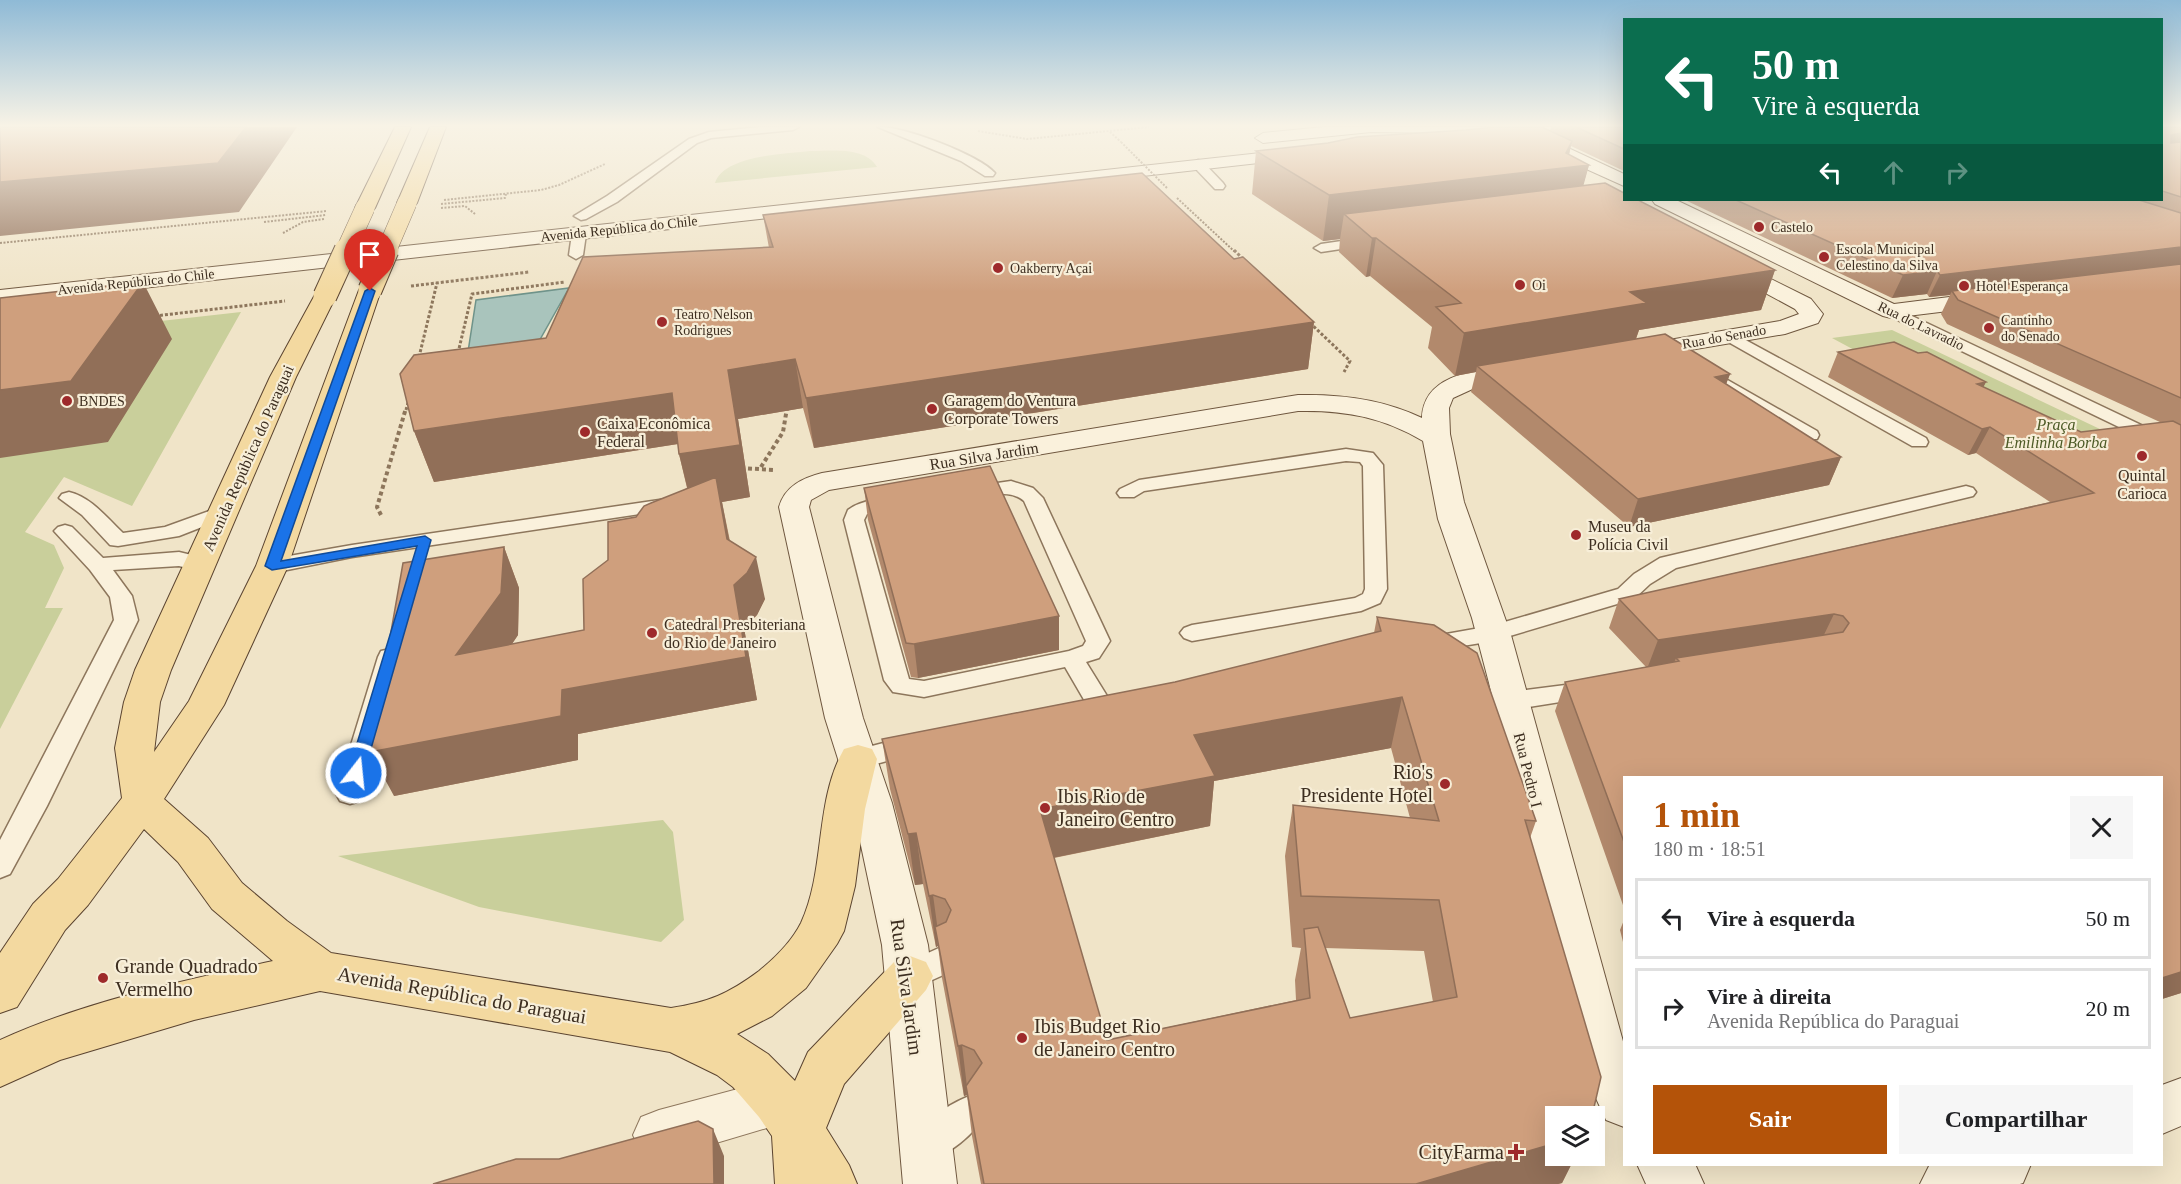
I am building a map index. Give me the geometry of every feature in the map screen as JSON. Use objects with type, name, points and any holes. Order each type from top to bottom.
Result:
[{"type":"main road","name":"Avenida República do Paraguai","points":[[377,182],[325,296],[283,377],[153,670],[142,702],[134,748],[142,801],[193,850],[227,896],[320,971],[671,1030]]},
{"type":"main road","points":[[0,992],[50,917],[73,892],[142,801],[205,705],[272,566],[370,291],[415,182]]},
{"type":"main road","name":"Avenida República do Chile","points":[[0,297],[916,182]]},
{"type":"main road","name":"Avenida República do Chile","points":[[325,242],[759,213],[1037,182]]},
{"type":"main road","name":"Rua do Lavradio","points":[[1664,201],[1891,311]]},
{"type":"main road","name":"Rua do Senado","points":[[1617,355],[1674,353],[1729,336],[1805,322],[1811,314],[1803,304],[1708,252]]},
{"type":"main road","points":[[1891,311],[2006,297]]},
{"type":"main road","points":[[1436,437],[1435,410],[1438,398],[1447,389],[1463,383],[1540,369]]},
{"type":"main road","name":"Rua Silva Jardim","points":[[928,1164],[924,969],[844,718],[794,507],[795,500],[811,487],[822,482],[1298,403],[1328,402],[1368,406],[1401,416],[1436,437]]},
{"type":"main road","name":"Rua Pedro I","points":[[1436,437],[1455,531],[1493,633],[1592,1019],[1607,1068],[1623,1101]]},
{"type":"main road","points":[[671,1030],[712,1023],[755,1001],[790,974],[821,931],[833,886],[845,809],[858,759]]},
{"type":"main road","points":[[617,1146],[789,1117],[826,1068],[924,969]]},
{"type":"main road","points":[[0,1064],[50,1041],[194,999],[320,971]]},
{"type":"main road","points":[[671,1030],[735,1059],[760,1080],[789,1117],[830,1184]]},
{"type":"main road","points":[[2163,1109],[2181,1102]]},
{"type":"main road","points":[[789,1117],[802,1184]]},
{"type":"main road","points":[[1665,1166],[1677,1184]]},
{"type":"main road","points":[[1947,1184],[1998,1166]]},
{"type":"lane","points":[[576,255],[580,225],[635,182]]},
{"type":"lane","points":[[1100,189],[1111,182]]},
{"type":"lane","points":[[1215,182],[1219,186]]},
{"type":"lane","points":[[759,213],[808,222]]},
{"type":"lane","points":[[1321,248],[1380,240]]},
{"type":"lane","name":"Rua do Lavradio","points":[[1891,311],[2181,451]]},
{"type":"lane","points":[[1729,336],[1919,442]]},
{"type":"lane","points":[[1703,370],[1810,435]]},
{"type":"lane","points":[[1127,493],[1139,486],[1346,455],[1366,458],[1373,465],[1376,589],[1371,598],[1361,604],[1192,633]]},
{"type":"lane","points":[[918,500],[861,509],[855,514],[854,520],[896,680],[902,686],[924,689],[1091,652],[1098,641],[1033,498],[1024,489],[1015,487],[952,495]]},
{"type":"lane","points":[[1400,649],[1493,633],[1626,594],[1642,579],[1668,562],[1966,492]]},
{"type":"lane","points":[[69,498],[89,511],[118,540],[155,537],[187,528],[223,512]]},
{"type":"lane","points":[[272,566],[421,551],[675,504]]},
{"type":"lane","points":[[0,866],[38,796],[126,620],[121,596],[98,565],[65,531]]},
{"type":"lane","points":[[98,565],[179,559],[200,564]]},
{"type":"lane","points":[[350,794],[395,640]]},
{"type":"lane","points":[[1072,658],[1099,704]]},
{"type":"lane","points":[[1510,701],[1610,687]]},
{"type":"lane","points":[[858,759],[936,740]]},
{"type":"lane","points":[[928,1164],[968,1114]]},
{"type":"path","points":[[407,203],[541,190],[564,182]]},
{"type":"path","points":[[1161,182],[1167,188]]},
{"type":"path","points":[[439,204],[506,198],[506,194]]},
{"type":"path","points":[[1176,197],[1246,262]]},
{"type":"path","points":[[437,209],[465,206],[477,216]]},
{"type":"path","points":[[0,243],[365,208]]},
{"type":"path","points":[[266,217],[264,222],[329,214]]},
{"type":"path","points":[[277,236],[303,222]]},
{"type":"path","points":[[457,359],[472,294],[566,282]]},
{"type":"path","points":[[417,366],[437,283]]},
{"type":"path","points":[[153,316],[294,300]]},
{"type":"path","points":[[1307,320],[1350,361]]},
{"type":"path","points":[[388,517],[380,515],[377,507],[410,393]]},
{"type":"path","points":[[760,468],[773,451],[788,420],[786,397]]},
{"type":"path","points":[[731,469],[760,468],[781,471]]},
{"type":"green space","points":[[241,312],[132,506],[64,477],[25,532],[54,545],[64,568],[45,608],[63,608],[0,729],[0,339]]},
{"type":"green space","name":"Praça Emilinha Borba","points":[[1892,330],[2142,449],[2051,456],[1832,338]]},
{"type":"green space","points":[[663,820],[673,832],[684,920],[661,942],[479,907],[338,856]]},
{"type":"water","points":[[569,288],[538,343],[468,352],[476,300]]},
{"type":"building","points":[[1058,182],[1152,182],[1234,259],[1243,257],[1314,322],[806,398],[795,359],[728,370],[740,445],[679,454],[672,393],[414,431],[400,374],[414,355],[546,338],[583,257],[773,247],[763,215]]},
{"type":"building","points":[[1308,182],[1439,182],[1329,195]]},
{"type":"building","points":[[2163,182],[2181,182],[2181,197],[2163,191]]},
{"type":"building","points":[[1605,183],[1623,192],[1623,201],[1640,201],[1775,270],[1630,292],[1647,303],[1464,333],[1436,307],[1461,303],[1376,238],[1372,238],[1344,214]]},
{"type":"building","points":[[1738,201],[2142,201],[2181,213],[2181,247],[1940,275],[1937,271],[1903,275]]},
{"type":"building","points":[[2181,264],[2181,398],[1958,300],[1952,291]]},
{"type":"building","points":[[143,282],[71,381],[0,390],[0,298]]},
{"type":"building","points":[[1665,334],[1730,374],[1715,377],[1841,457],[1638,499],[1477,366]]},
{"type":"building","points":[[1894,342],[1918,353],[1927,352],[1986,382],[1977,384],[2081,432],[2173,421],[2181,425],[2181,972],[2163,978],[2163,776],[1623,776],[1623,839],[1565,682],[1679,661],[1676,658],[1843,632],[1849,623],[1843,616],[1834,614],[1658,640],[1619,599],[2094,493],[1990,427],[1982,429],[1838,352]]},
{"type":"building","points":[[990,466],[1059,616],[914,644],[906,643],[864,488]]},
{"type":"building","points":[[716,477],[727,539],[756,557],[747,573],[734,585],[746,657],[562,690],[561,716],[370,752],[403,563],[504,547],[501,593],[456,655],[584,630],[583,579],[608,560],[608,522],[636,517],[644,506]]},
{"type":"building","points":[[1377,617],[1434,625],[1477,653],[1536,821],[1525,820],[1601,1077],[1594,1106],[1545,1106],[1545,1146],[1416,1184],[984,1184],[966,1086],[982,1063],[974,1050],[962,1045],[958,1046],[935,927],[946,922],[951,910],[945,899],[929,896],[916,833],[908,834],[882,739],[1175,682],[1381,631]],"holes":[[[1402,697],[1439,821],[1293,805],[1301,896],[1439,900],[1457,997],[1350,1018],[1318,927],[1304,929],[1310,998],[1107,1040],[1040,809],[1215,776],[1194,735]]]},
{"type":"building","points":[[698,1121],[713,1129],[714,1184],[433,1184],[516,1159],[559,1159]]},
{"type":"place","name":"Castelo","points":[[1759,227]]},
{"type":"place","name":"Escola Municipal Celestino da Silva","points":[[1824,257]]},
{"type":"place","name":"Oakberry Açai","points":[[998,268]]},
{"type":"place","name":"Oi","points":[[1520,285]]},
{"type":"place","name":"Hotel Esperança","points":[[1964,286]]},
{"type":"place","name":"Teatro Nelson Rodrigues","points":[[662,322]]},
{"type":"place","name":"Cantinho do Senado","points":[[1989,328]]},
{"type":"place","name":"BNDES","points":[[67,401]]},
{"type":"place","name":"Garagem do Ventura Corporate Towers","points":[[932,409]]},
{"type":"place","name":"Caixa Econômica Federal","points":[[585,432]]},
{"type":"place","name":"Quintal Carioca","points":[[2142,456]]},
{"type":"place","name":"Museu da Polícia Civil","points":[[1576,535]]},
{"type":"place","name":"Catedral Presbiteriana do Rio de Janeiro","points":[[652,633]]},
{"type":"place","name":"Rio's Presidente Hotel","points":[[1445,784]]},
{"type":"place","name":"Ibis Rio de Janeiro Centro","points":[[1045,808]]},
{"type":"place","name":"Grande Quadrado Vermelho","points":[[103,978]]},
{"type":"place","name":"Ibis Budget Rio de Janeiro Centro","points":[[1022,1038]]},
{"type":"place","name":"CityFarma","points":[[1516,1152]]},
{"type":"route","points":[[356,773],[425,540],[272,566],[370,291]]}]
